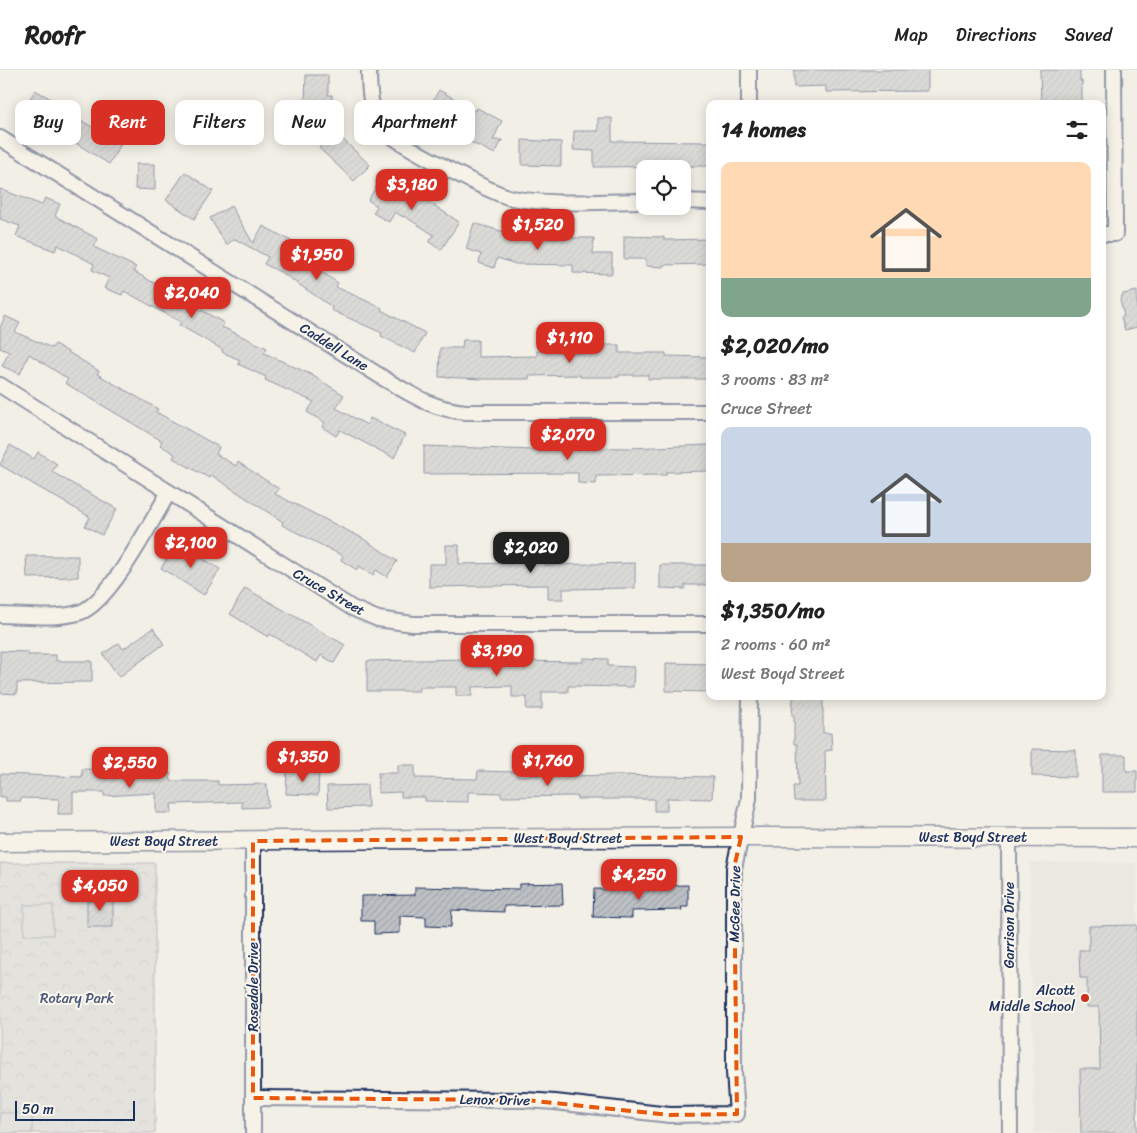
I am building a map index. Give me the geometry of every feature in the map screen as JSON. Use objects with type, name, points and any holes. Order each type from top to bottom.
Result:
[{"type":"street","points":[[369,70],[371,104],[383,129],[396,139],[486,188],[509,197],[525,200],[636,201]]},
{"type":"street","points":[[749,70],[749,100]]},
{"type":"street","points":[[1109,234],[1114,70]]},
{"type":"street","name":"Caddell Lane","points":[[0,138],[423,402],[439,408],[466,412],[706,412]]},
{"type":"street","points":[[691,202],[706,202]]},
{"type":"street","name":"Cruce Street","points":[[0,386],[352,608],[378,619],[413,624],[706,624]]},
{"type":"street","points":[[0,615],[57,616],[71,614],[90,607],[108,590],[169,492]]},
{"type":"street","name":"McGee Drive","points":[[737,1114],[734,1072],[734,868],[749,799],[750,700]]},
{"type":"street","name":"West Boyd Street","points":[[0,842],[741,837],[1137,838]]},
{"type":"street","name":"Garrison Drive","points":[[1009,838],[1010,1133]]},
{"type":"street","name":"Rosedale Drive","points":[[253,841],[253,1133]]},
{"type":"street","name":"Lenox Drive","points":[[253,1098],[525,1100],[670,1114],[737,1114]]},
{"type":"highlighted area","points":[[741,837],[734,868],[737,1114],[670,1115],[525,1100],[253,1098],[253,841]]},
{"type":"shaded area","name":"Alcott Middle School","points":[[1030,862],[1137,863],[1137,1133],[1034,1133]]},
{"type":"green space","name":"Rotary Park","points":[[0,863],[155,863],[155,1133],[0,1133]]},
{"type":"green space","points":[[24,905],[53,905],[53,935],[24,935]]},
{"type":"green space","points":[[0,1113],[32,1113],[32,1133],[0,1133]]},
{"type":"building","points":[[794,70],[928,70],[928,91],[826,92],[826,86],[794,87]]},
{"type":"building","points":[[1040,70],[1080,70],[1082,100],[1041,100]]},
{"type":"building","points":[[306,75],[328,75],[328,95],[332,95],[332,100],[305,100]]},
{"type":"building","points":[[35,90],[53,100],[29,100]]},
{"type":"building","points":[[439,90],[456,100],[433,100]]},
{"type":"building","points":[[477,108],[502,121],[493,140],[502,140],[495,154],[475,144],[475,111]]},
{"type":"building","points":[[598,118],[612,118],[612,141],[706,142],[706,166],[691,166],[691,160],[636,160],[636,167],[594,167],[594,151],[573,150],[574,131],[598,131]]},
{"type":"building","points":[[81,120],[91,126],[91,145],[120,145],[109,164],[79,145],[81,145]]},
{"type":"building","points":[[344,140],[370,165],[354,181],[319,148],[322,145],[344,145]]},
{"type":"building","points":[[522,140],[561,142],[561,166],[522,165]]},
{"type":"building","points":[[136,164],[155,164],[155,190],[135,189]]},
{"type":"building","points":[[185,172],[213,191],[194,219],[166,200]]},
{"type":"building","points":[[383,176],[426,200],[459,222],[441,250],[429,242],[434,235],[404,216],[395,212],[389,222],[373,213],[377,206],[368,200]]},
{"type":"building","points":[[0,189],[42,205],[45,198],[60,204],[55,216],[98,239],[94,247],[136,267],[133,271],[224,323],[222,327],[267,348],[264,353],[310,374],[344,395],[336,408],[367,425],[370,418],[405,435],[394,458],[340,430],[336,436],[322,427],[325,423],[307,412],[314,402],[265,380],[266,377],[238,364],[240,360],[222,352],[223,350],[179,325],[181,322],[124,291],[122,295],[104,288],[109,278],[92,270],[94,264],[58,245],[55,251],[16,236],[20,226],[0,219]]},
{"type":"building","points":[[231,206],[253,243],[263,226],[299,245],[294,253],[338,283],[336,287],[382,308],[381,310],[425,333],[415,353],[381,336],[382,333],[331,310],[332,307],[282,273],[264,264],[268,257],[235,239],[226,245],[210,218]]},
{"type":"building","points":[[474,223],[524,238],[594,238],[593,254],[612,254],[612,274],[573,273],[573,265],[516,264],[497,258],[494,268],[479,263],[481,254],[466,249]]},
{"type":"building","points":[[624,236],[664,237],[664,240],[706,239],[706,264],[663,265],[663,267],[646,266],[646,259],[624,259]]},
{"type":"building","points":[[1137,291],[1137,327],[1125,330],[1121,317],[1124,316],[1120,300],[1123,294]]},
{"type":"building","points":[[5,316],[20,323],[15,332],[52,348],[55,344],[99,371],[97,374],[158,409],[156,412],[219,447],[216,454],[236,466],[238,462],[279,489],[275,494],[362,538],[397,561],[387,577],[376,570],[373,575],[359,566],[357,570],[341,560],[343,556],[282,525],[283,522],[211,475],[209,478],[173,458],[175,454],[160,445],[162,441],[65,383],[68,379],[29,354],[20,374],[2,366],[9,352],[0,348],[0,328]]},
{"type":"building","points":[[463,340],[478,340],[478,357],[537,356],[537,351],[570,351],[570,353],[595,354],[595,345],[619,345],[619,353],[666,353],[666,356],[706,357],[706,379],[648,379],[648,375],[619,375],[619,377],[580,377],[580,375],[529,376],[529,379],[439,377],[440,348],[462,348]]},
{"type":"building","points":[[572,444],[572,447],[627,448],[706,445],[706,471],[666,472],[666,475],[596,476],[596,484],[578,483],[578,473],[424,474],[424,446],[533,450],[533,445]]},
{"type":"building","points":[[10,445],[34,459],[38,452],[57,464],[52,472],[117,509],[102,535],[85,526],[90,517],[0,465]]},
{"type":"building","points":[[177,543],[220,569],[204,595],[161,568]]},
{"type":"building","points":[[446,545],[459,545],[459,564],[514,563],[514,550],[545,551],[545,565],[635,563],[635,588],[563,589],[563,599],[548,599],[548,585],[429,587],[429,564],[446,564]]},
{"type":"building","points":[[26,556],[78,556],[78,577],[27,578]]},
{"type":"building","points":[[660,565],[706,565],[706,585],[685,585],[685,589],[660,588]]},
{"type":"building","points":[[245,588],[345,645],[334,663],[321,655],[317,662],[270,634],[268,637],[230,614]]},
{"type":"building","points":[[153,628],[164,644],[119,677],[103,654],[119,643],[123,649]]},
{"type":"building","points":[[0,651],[28,652],[28,655],[56,655],[56,661],[92,661],[92,682],[17,683],[17,694],[0,693]]},
{"type":"building","points":[[583,658],[608,659],[608,666],[634,667],[633,687],[568,686],[568,692],[542,692],[542,709],[526,709],[527,697],[512,697],[512,686],[472,687],[472,696],[456,696],[456,687],[419,687],[419,691],[367,691],[367,661],[467,659],[467,667],[512,666],[512,661],[583,662]]},
{"type":"building","points":[[666,663],[706,664],[706,692],[666,691]]},
{"type":"building","points":[[793,700],[823,700],[823,733],[831,733],[832,750],[825,751],[826,801],[794,801],[793,786],[798,786],[797,744],[794,744],[794,716],[792,716]]},
{"type":"building","points":[[1032,749],[1076,750],[1076,777],[1032,776]]},
{"type":"building","points":[[1102,755],[1126,755],[1126,771],[1137,771],[1137,792],[1102,792]]},
{"type":"building","points":[[398,765],[415,765],[415,778],[477,779],[478,771],[517,772],[517,776],[567,774],[567,776],[713,777],[712,799],[667,798],[667,811],[654,811],[654,799],[577,799],[577,796],[501,797],[501,793],[468,792],[468,802],[425,801],[425,797],[401,797],[401,792],[378,793],[378,773],[398,773]]},
{"type":"building","points":[[82,769],[121,770],[121,774],[170,773],[171,781],[218,781],[218,785],[267,784],[268,807],[242,808],[242,802],[171,804],[172,813],[156,813],[156,793],[104,796],[104,792],[73,792],[73,814],[58,814],[59,799],[21,798],[21,801],[6,801],[6,797],[0,797],[0,774],[82,777]]},
{"type":"building","points":[[287,771],[319,771],[318,795],[286,794]]},
{"type":"building","points":[[367,785],[368,807],[328,808],[327,786]]},
{"type":"building","points":[[562,883],[563,905],[504,906],[504,912],[452,910],[451,927],[426,926],[426,917],[400,916],[400,933],[374,934],[374,921],[361,921],[361,896],[415,895],[415,887],[519,889],[519,884]]},
{"type":"building","points":[[688,885],[688,907],[681,907],[682,910],[632,911],[632,918],[593,917],[594,889],[650,890],[649,886]]},
{"type":"building","points":[[92,896],[108,896],[108,901],[113,901],[113,927],[87,927],[87,901],[92,901]]},
{"type":"building","points":[[1137,925],[1137,1133],[1081,1133],[1080,1069],[1100,1069],[1099,1007],[1087,1007],[1087,978],[1080,978],[1079,950],[1089,950],[1089,926]]},
{"type":"place","name":"Alcott Middle School","points":[[1085,998]]}]
